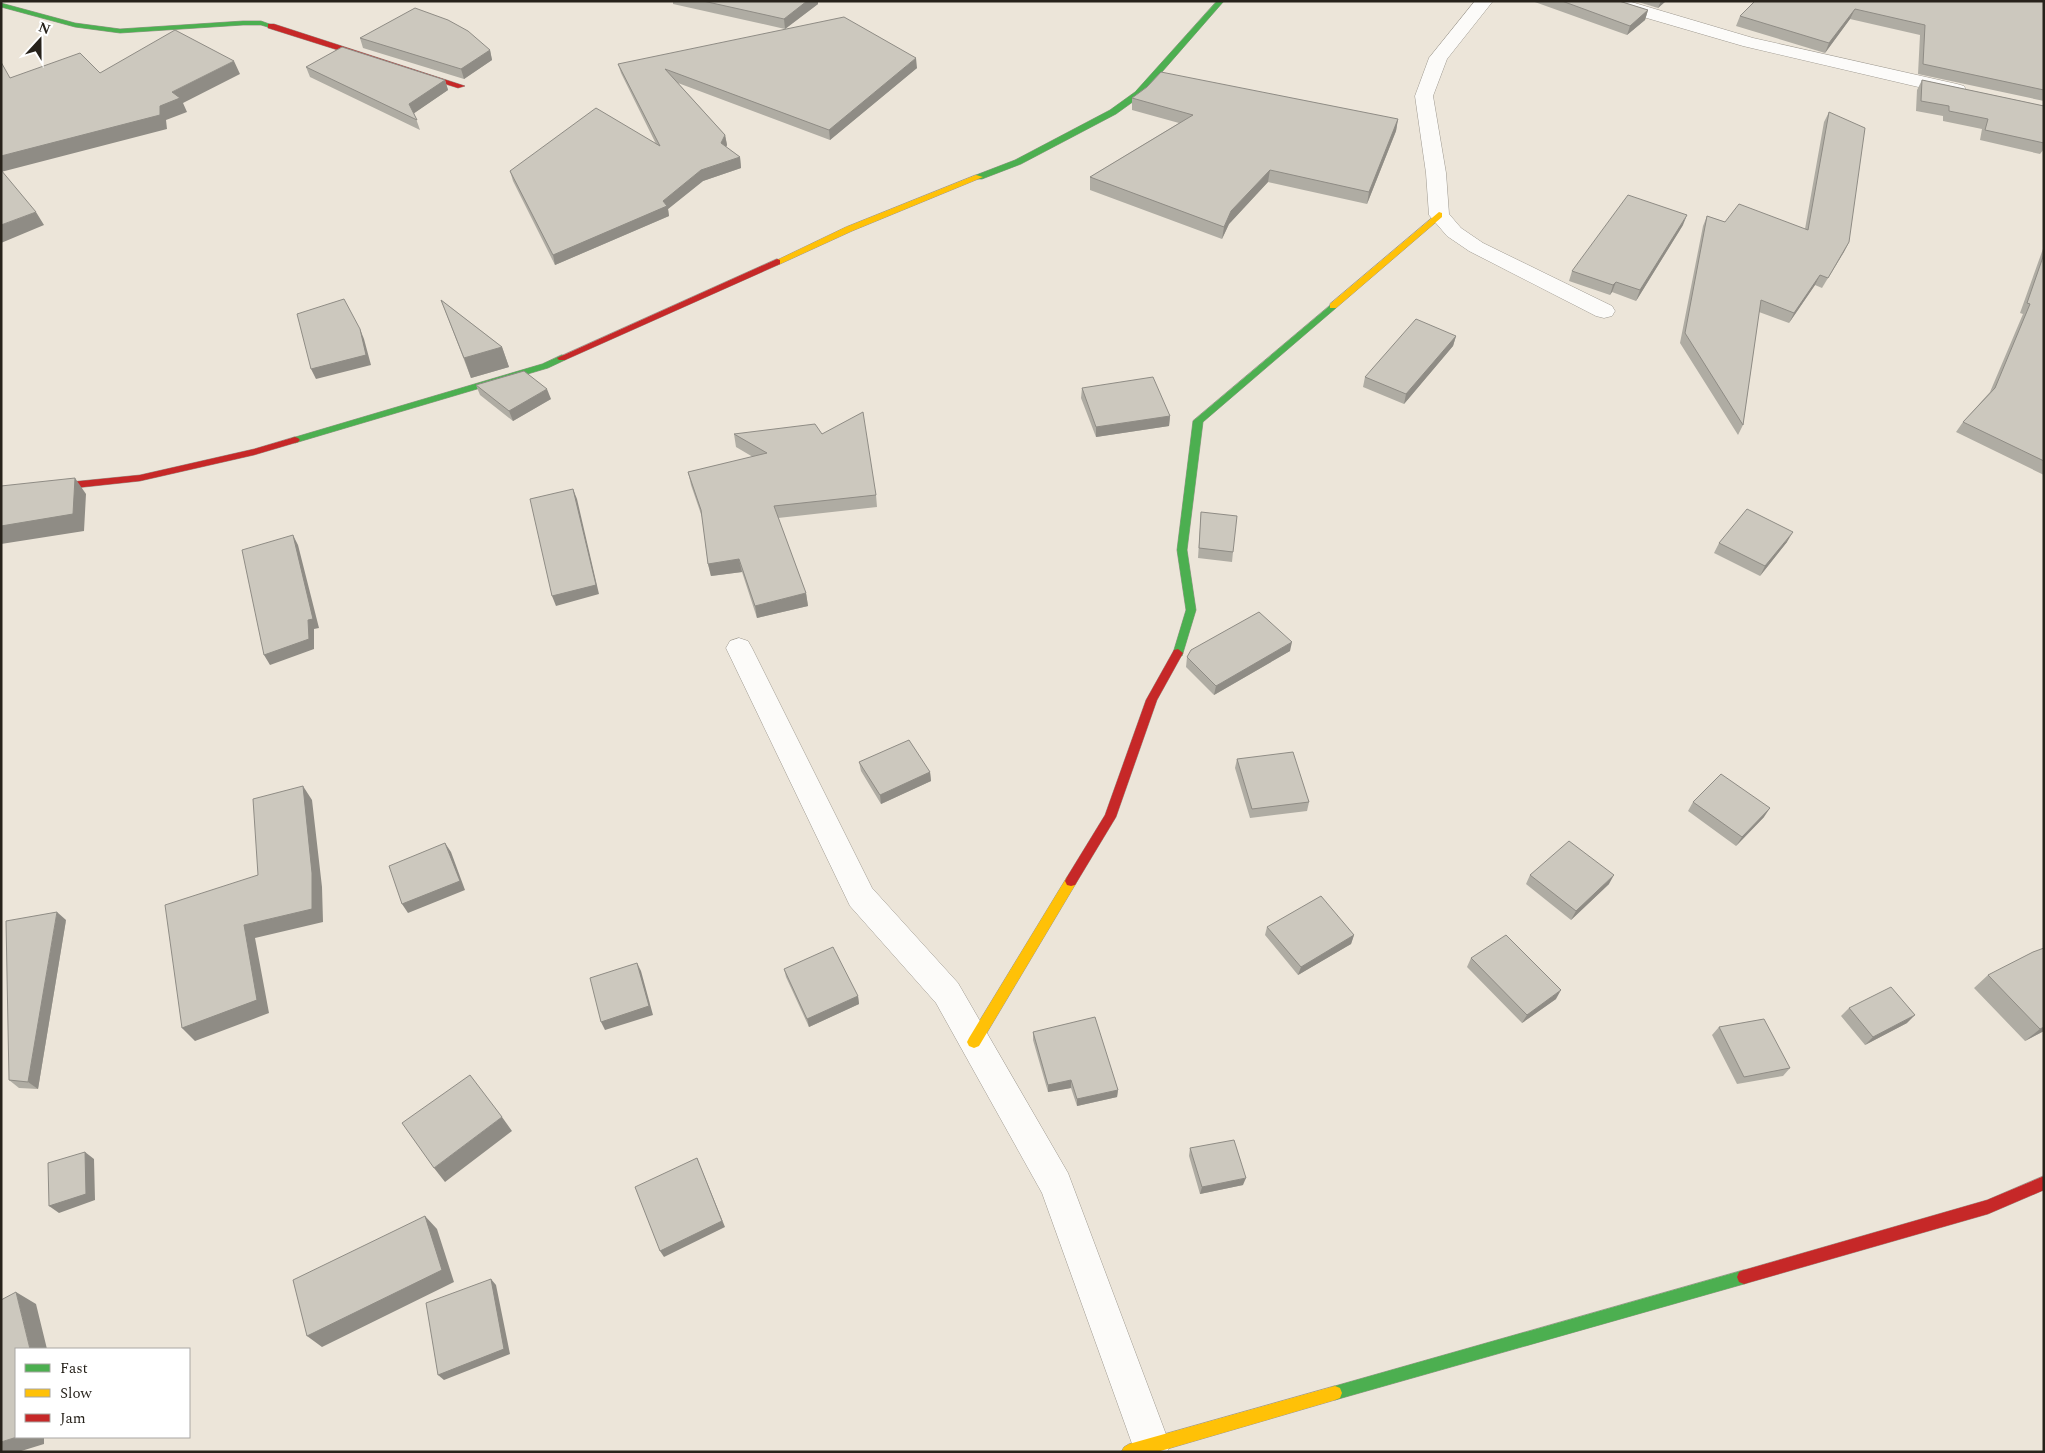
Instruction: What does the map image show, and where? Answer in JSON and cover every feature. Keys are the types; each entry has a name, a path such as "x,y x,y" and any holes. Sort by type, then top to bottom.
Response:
{"street":[{"path":"1,492 140,478 254,452 545,366 849,229 1018,162 1114,112 1138,94 1221,1"},
{"path":"1484,1 1438,58 1424,96 1430,145 1436,173 1439,215 1454,232 1476,247 1604,312"},
{"path":"1608,1 1749,42 1973,94"},
{"path":"1,5 48,19 120,31 239,22 261,23 461,86"},
{"path":"974,1042 1110,818 1152,700 1178,652 1190,610 1182,550 1198,421 1439,215"},
{"path":"738,648 861,897 948,993 1056,1185 1140,1448 1988,1206 2044,1183"}],"building":[{"path":"703,1 807,1 784,19"},
{"path":"1562,1 1619,1 1648,10 1630,26"},
{"path":"1755,1 2044,1 2044,90 1923,64 1925,25 1855,9 1829,43 1740,16"},
{"path":"415,8 448,20 468,31 490,50 461,69 360,38"},
{"path":"844,17 916,58 829,130 665,69 725,135 721,143 740,157 701,170 663,201 667,206 553,255 510,171 596,108 660,146 618,64"},
{"path":"175,30 234,61 172,92 180,98 160,106 160,115 1,156 1,62 10,78 80,53 100,73"},
{"path":"342,47 445,80 409,104 417,120 306,67"},
{"path":"1161,72 1398,119 1369,192 1270,170 1231,211 1224,227 1090,177 1193,115 1132,98 1147,87"},
{"path":"1922,80 2044,106 2044,143 1985,130 1988,119 1949,111 1949,106 1921,101"},
{"path":"1829,112 1865,128 1849,242 1828,278 1820,275 1794,313 1761,300 1743,425 1685,333 1707,216 1725,222 1739,204 1808,230"},
{"path":"1,170 36,212 1,225"},
{"path":"1628,195 1687,215 1640,290 1616,282 1613,285 1572,271"},
{"path":"2044,254 2044,461 1963,422 1995,388 2030,304 2027,303"},
{"path":"344,299 360,329 366,355 311,369 297,314"},
{"path":"441,300 502,347 464,358"},
{"path":"1416,319 1456,336 1406,394 1365,377"},
{"path":"524,371 547,389 509,411 476,385"},
{"path":"1153,377 1170,416 1096,427 1082,388"},
{"path":"863,412 876,495 774,506 806,593 755,606 739,559 708,564 701,510 688,472 767,453 734,434 815,424 822,434"},
{"path":"75,478 73,514 1,526 1,486"},
{"path":"573,489 596,585 552,596 530,499"},
{"path":"1747,509 1793,532 1765,566 1719,543"},
{"path":"1201,512 1237,516 1233,552 1199,548"},
{"path":"293,535 313,619 308,620 309,639 264,655 242,550"},
{"path":"1259,612 1292,642 1216,686 1187,657 1191,650"},
{"path":"909,740 930,772 880,795 859,762"},
{"path":"1293,752 1309,802 1252,809 1237,759"},
{"path":"1721,774 1770,808 1742,837 1693,802"},
{"path":"303,786 312,873 312,909 244,925 257,1000 182,1028 165,905 258,875 253,799"},
{"path":"1569,841 1614,875 1576,911 1530,875"},
{"path":"445,843 460,881 402,904 389,866"},
{"path":"1321,896 1354,935 1301,967 1267,927"},
{"path":"57,912 28,1082 9,1080 6,921"},
{"path":"1506,935 1561,990 1527,1015 1471,958"},
{"path":"833,947 858,996 807,1019 784,969"},
{"path":"2044,948 2044,1027 2040,1029 1988,975"},
{"path":"637,963 649,1006 601,1022 590,978"},
{"path":"1891,987 1915,1015 1873,1037 1849,1008"},
{"path":"1095,1017 1118,1090 1077,1099 1071,1080 1048,1085 1033,1032"},
{"path":"1764,1019 1790,1068 1744,1077 1719,1027"},
{"path":"470,1075 502,1117 434,1168 402,1123"},
{"path":"1234,1140 1246,1178 1202,1187 1190,1148"},
{"path":"85,1152 86,1194 49,1206 48,1163"},
{"path":"697,1158 722,1221 660,1251 635,1187"},
{"path":"425,1216 442,1270 307,1336 293,1280"},
{"path":"491,1279 504,1349 438,1375 426,1303"},
{"path":"16,1292 30,1348 15,1348 15,1438 1,1442 1,1300"}],"traffic: fast":[{"path":"979,177 1018,162 1113,112 1138,94 1221,1"},
{"path":"1,5 75,25 120,31 243,23 261,23 271,26"},
{"path":"1178,653 1191,610 1182,550 1198,421 1333,306"},
{"path":"295,440 545,366 562,358"},
{"path":"1335,1393 1744,1277"}],"traffic: slow":[{"path":"777,262 849,229 979,177"},
{"path":"1333,306 1439,215"},
{"path":"974,1042 1071,881"},
{"path":"1129,1452 1335,1393"}],"traffic: jam":[{"path":"271,26 461,86"},
{"path":"562,358 777,262"},
{"path":"1,493 140,478 254,452 295,440"},
{"path":"1071,881 1110,817 1152,700 1178,653"},
{"path":"1744,1277 1988,1207 2044,1183"}]}
